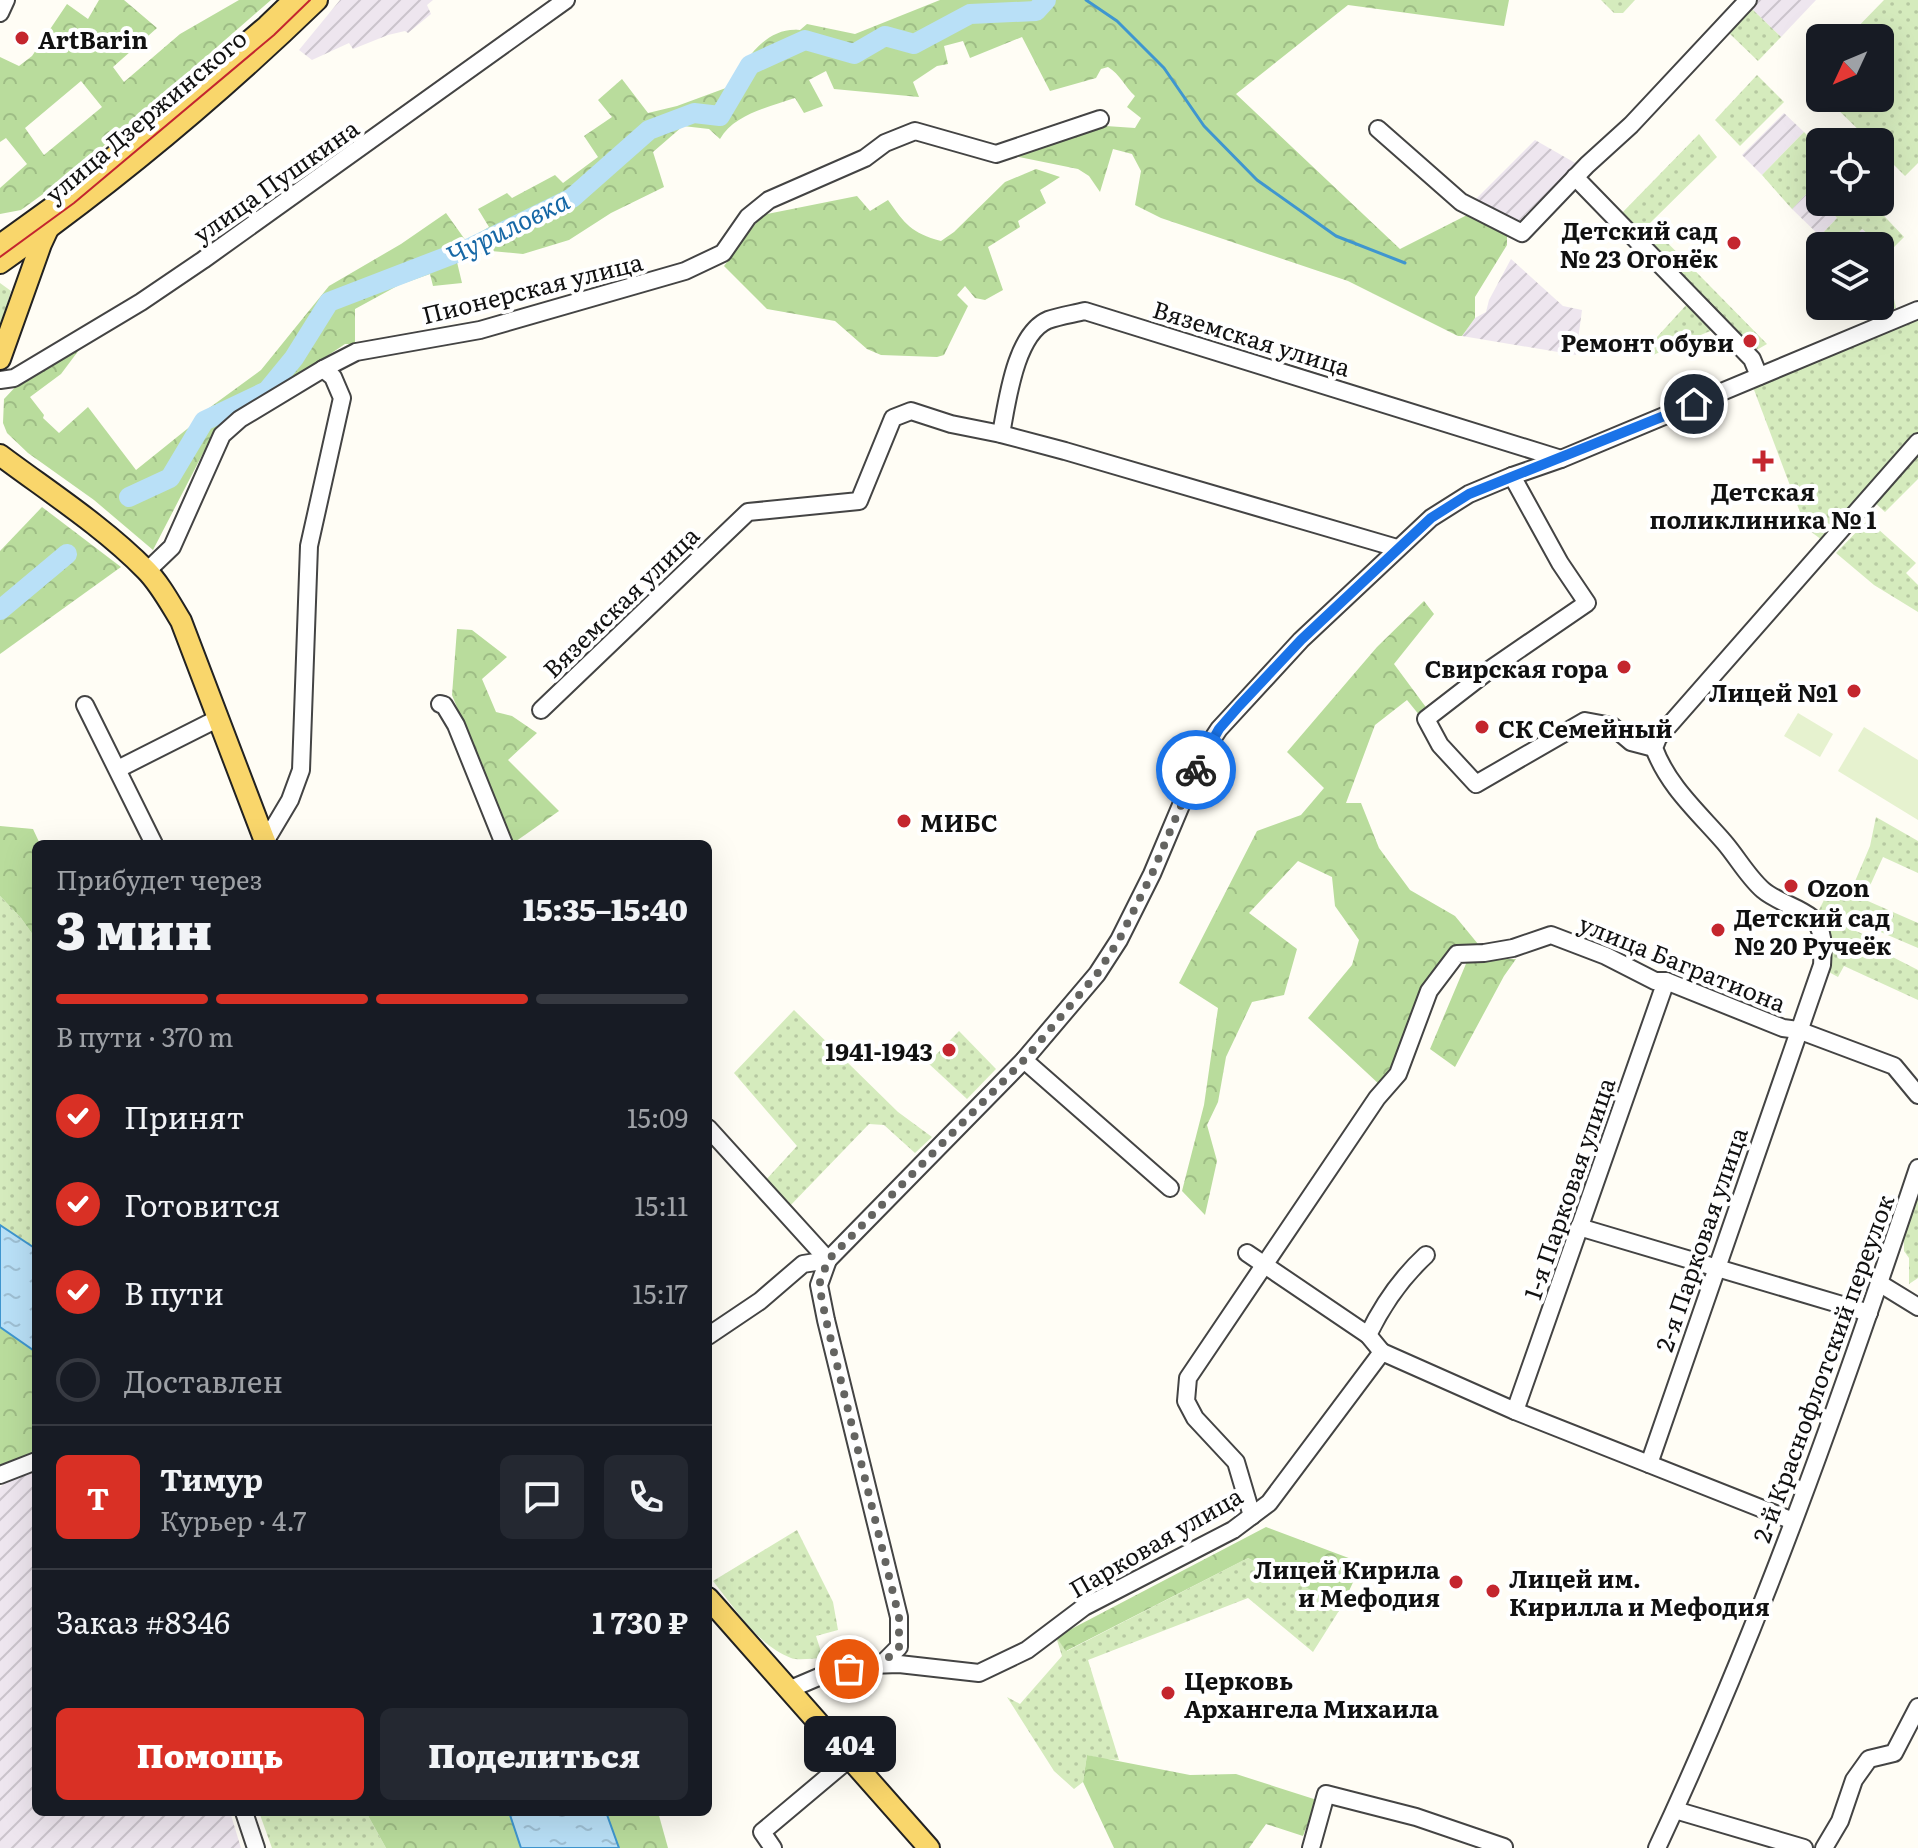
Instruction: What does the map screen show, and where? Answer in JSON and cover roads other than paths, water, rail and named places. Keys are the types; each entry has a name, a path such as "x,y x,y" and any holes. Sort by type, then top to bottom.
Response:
{"main road":[{"name":"улица Дзержинского","path":"0,263 294,0"},
{"name":"улица Дзержинского","path":"0,245 43,224 253,62 317,0"},
{"path":"0,231 43,224 41,244 0,359"},
{"path":"0,273 14,280 18,291 13,325"},
{"path":"0,455 119,545 147,571 181,621 264,840"},
{"path":"712,1603 929,1848"}],"street":[{"path":"0,13 6,0"},
{"name":"улица Пушкина","path":"0,380 14,378 141,302 566,0"},
{"path":"1378,129 1461,202 1522,233 1575,177 1641,115 1748,0"},
{"name":"Пионерская улица","path":"147,571 172,547 222,435 240,419 356,352 480,330 685,271 723,253 748,217 769,200 865,158 885,143 915,131 996,154 1100,119"},
{"path":"1575,177 1752,359 1759,376"},
{"path":"882,1664 899,1647 899,1617 819,1285 828,1260 1024,1060 1097,974 1119,940 1152,874 1203,753 1219,729 1301,640 1397,548 1431,518 1469,494 1561,459 1918,310"},
{"name":"Вяземская улица","path":"1001,434 1013,370 1028,341 1046,321 1085,311 1561,459"},
{"path":"267,840 290,800 301,770 309,546 342,398 333,377 323,369"},
{"name":"Вяземская улица","path":"541,710 748,512 859,501 893,418 911,411 1397,548"},
{"path":"1512,476 1560,563 1587,603 1492,668 1426,719 1440,745 1476,784 1585,721 1612,726 1631,742 1654,748 1658,738 1918,442"},
{"path":"440,704 444,705 456,725 502,840"},
{"path":"85,705 152,840"},
{"path":"118,769 219,718"},
{"name":"улица Багратиона","path":"1252,1516 1236,1462 1195,1418 1186,1401 1188,1378 1377,1098 1398,1074 1429,991 1457,954 1513,948 1551,935 1606,956 1655,981 1666,981 1783,1028 1798,1030 1822,965 1821,932 1811,917 1779,902 1756,883 1676,788 1660,765 1654,748"},
{"name":"1-я Парковая улица","path":"1515,1411 1666,981"},
{"path":"1798,1030 1894,1066 1918,1095"},
{"name":"2-я Парковая улица","path":"1649,1464 1798,1030"},
{"path":"1024,1060 1170,1188"},
{"path":"712,1132 828,1260"},
{"name":"2-й Краснофлотский переулок","path":"1657,1848 1778,1564 1918,1168"},
{"path":"1579,1227 1869,1313"},
{"path":"1247,1253 1368,1335 1382,1352 1515,1411 1793,1521"},
{"path":"1368,1335 1381,1309 1406,1274 1426,1255"},
{"path":"712,1333 760,1301 803,1264 828,1260"},
{"path":"1879,1283 1918,1307"},
{"name":"Парковая улица","path":"788,1690 828,1673 882,1664 979,1673 1027,1650 1084,1607 1210,1543 1269,1503 1382,1352"},
{"path":"0,1475 32,1463"},
{"path":"1824,1848 1840,1821 1854,1780 1869,1759 1894,1753 1918,1707"},
{"path":"773,1848 762,1832 849,1759"},
{"path":"1311,1848 1326,1794 1416,1817 1504,1847"},
{"path":"1675,1810 1804,1848"},
{"path":"245,1816 256,1848"}],"water":[{"path":"0,1225 32,1246 32,1349 0,1327"},
{"path":"510,1816 607,1816 619,1848 521,1848"}],"waterway":[{"name":"Чуриловка","path":"129,497 170,478 204,421 267,391 294,358 329,302 472,247 572,198 649,130 694,113 720,116 750,65 805,40 854,54 885,36 914,44 970,14 1036,11 1046,0"},
{"path":"1086,0 1117,21 1164,68 1204,126 1257,180 1336,236 1405,263"},
{"name":"Чуриловка","path":"0,610 67,554"}],"tram line":[{"path":"0,257 74,203 274,35 310,0"}],"place":[{"name":"ArtBarin","path":"22,38"},
{"name":"Детский сад № 23 Огонёк","path":"1734,243"},
{"name":"Ремонт обуви","path":"1750,341"},
{"name":"Детская поликлиника № 1","path":"1763,461"},
{"name":"Свирская гора","path":"1624,667"},
{"name":"Лицей №1","path":"1854,691"},
{"name":"СК Семейный","path":"1482,727"},
{"name":"МИБС","path":"904,821"},
{"name":"Ozon","path":"1791,886"},
{"name":"Детский сад № 20 Ручеёк","path":"1718,930"},
{"name":"1941-1943","path":"949,1050"},
{"name":"Лицей Кирила и Мефодия","path":"1456,1582"},
{"name":"Лицей им. Кирилла и Мефодия","path":"1493,1591"},
{"name":"404","path":"849,1669"},
{"name":"Церковь Архангела Михаила","path":"1168,1693"}]}
